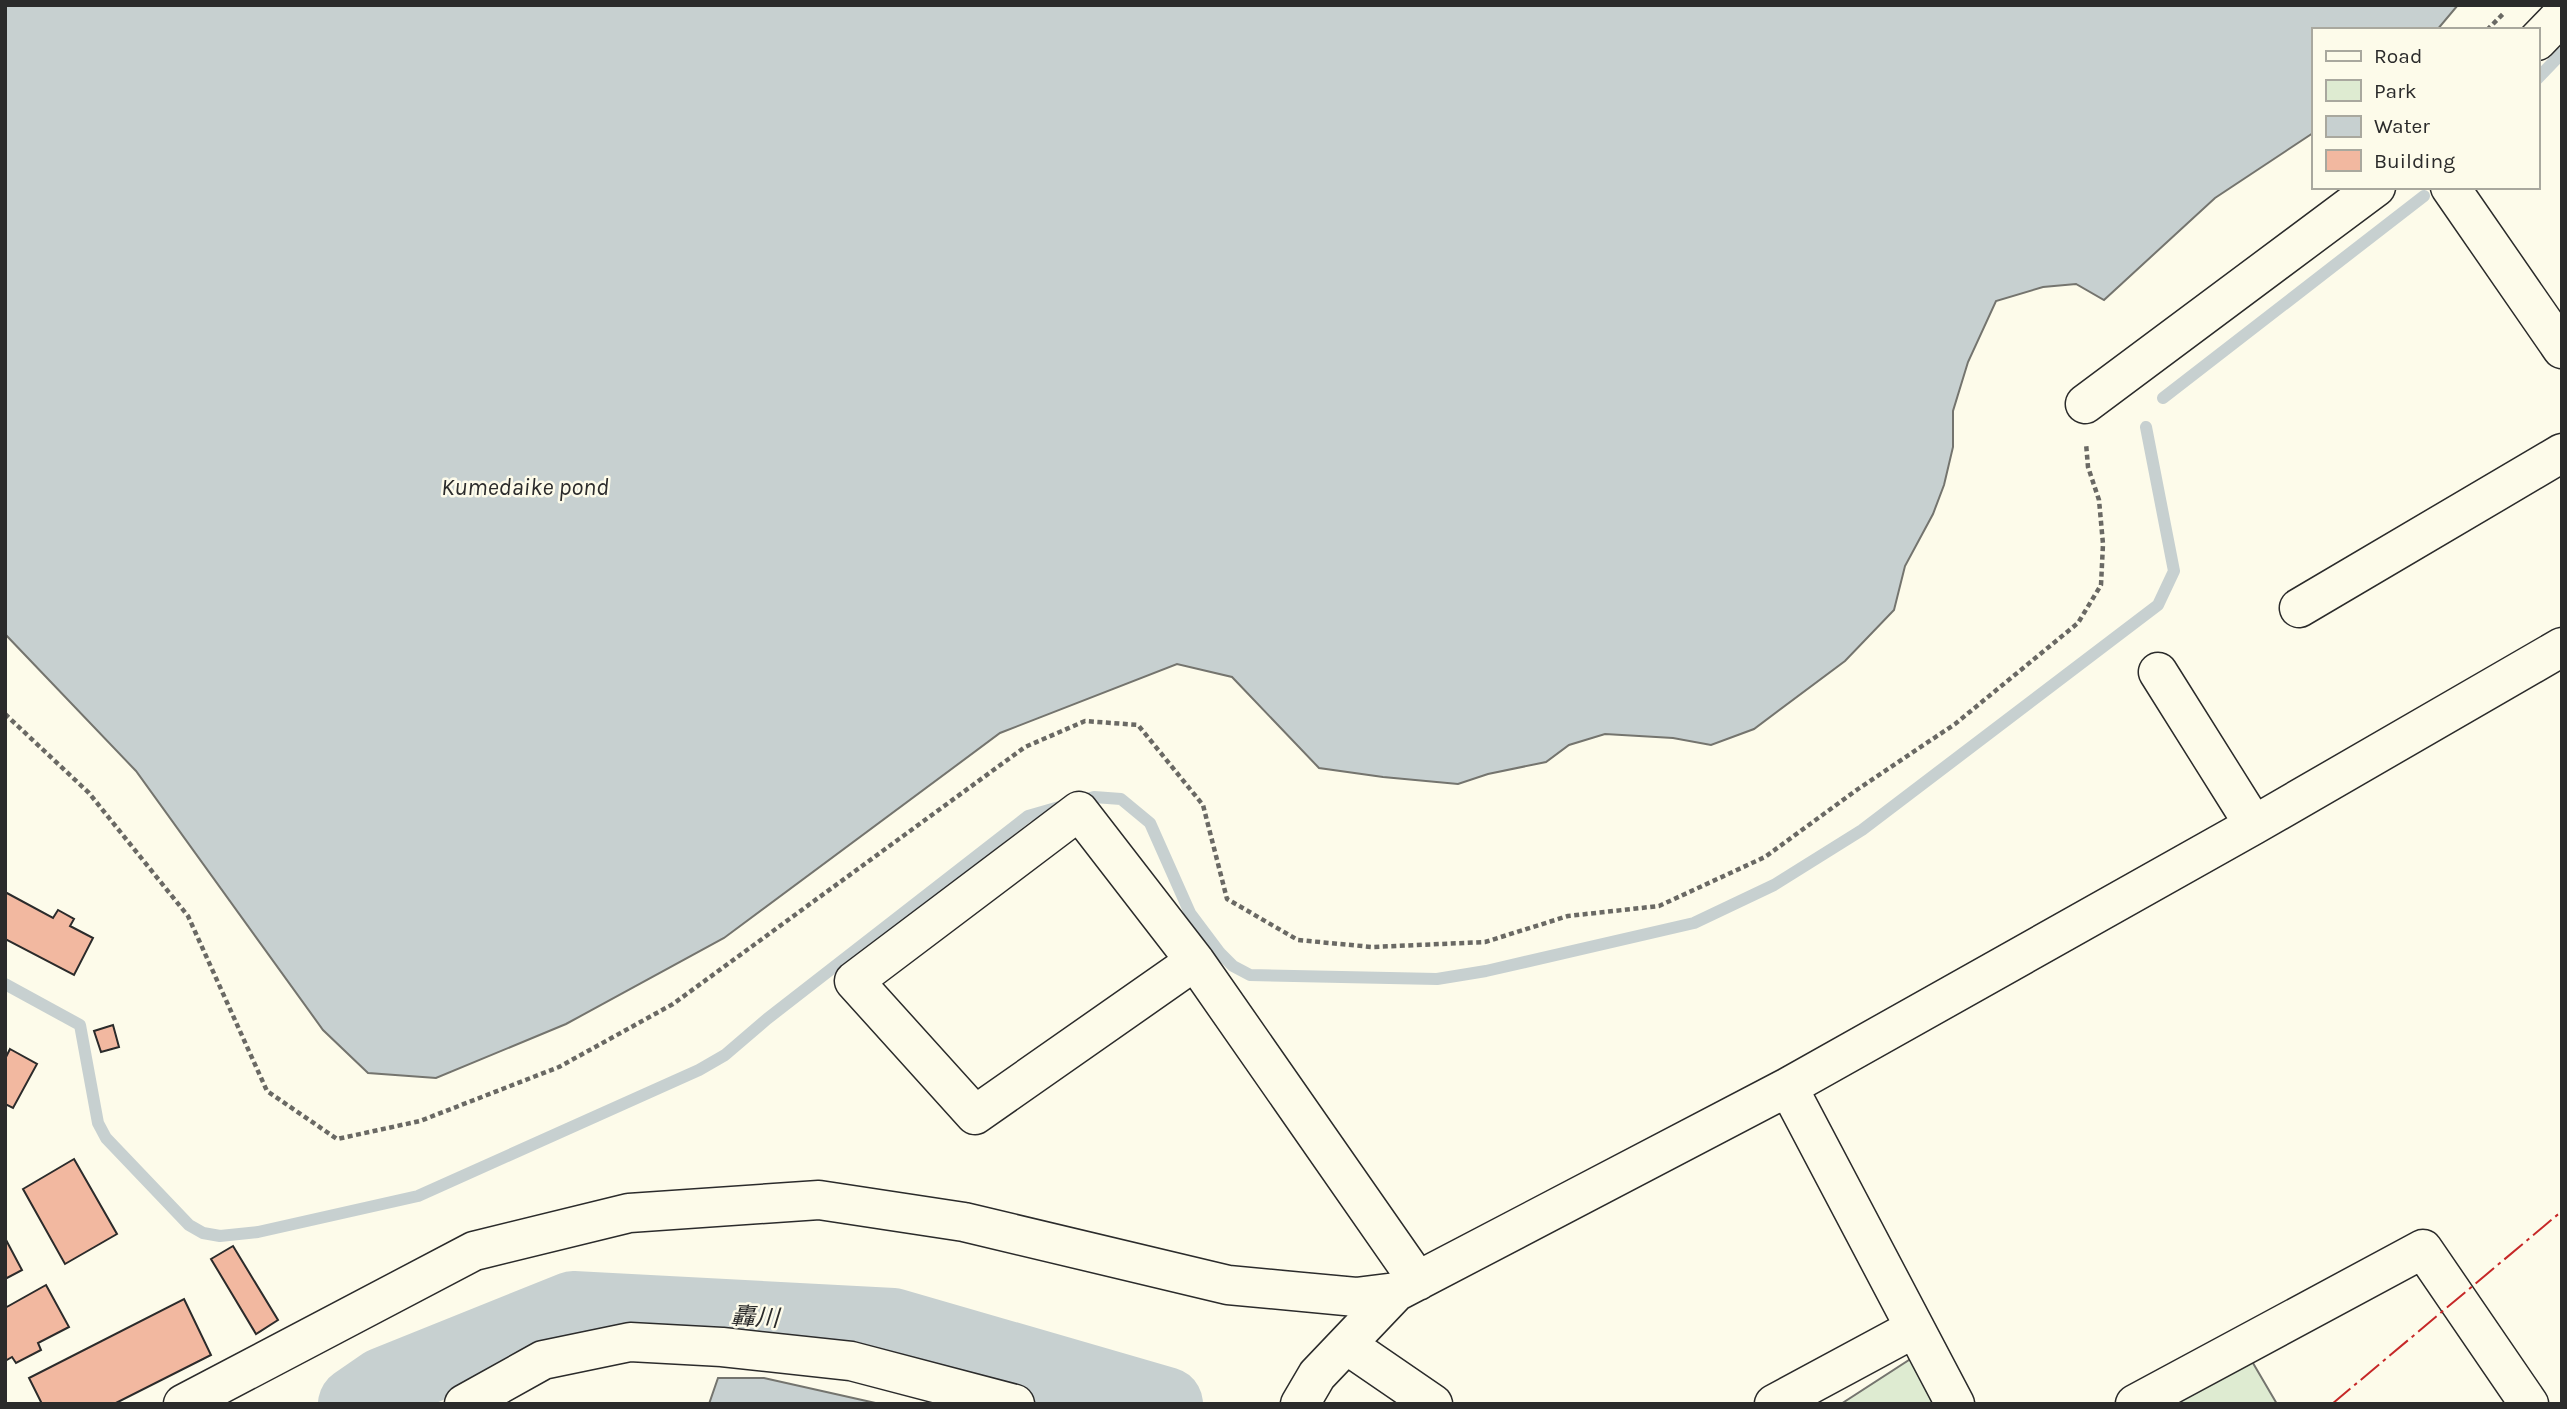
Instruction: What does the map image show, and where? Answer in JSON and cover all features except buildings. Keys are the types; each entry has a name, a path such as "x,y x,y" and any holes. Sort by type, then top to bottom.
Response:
{"street":[{"path":"2539,39 2562,15"},
{"path":"2085,404 2373,189"},
{"path":"2451,189 2557,331"},
{"path":"2299,608 2562,453"},
{"path":"1300,1404 1317,1376 1407,1287 1788,1087 2254,825 2562,647"},
{"path":"2158,672 2254,825"},
{"path":"1195,961 975,1115 854,981 1079,811 1195,961 1407,1287"},
{"path":"1788,1087 1955,1404"},
{"path":"183,1404 474,1251 629,1213 820,1200 964,1222 1228,1285 1356,1297 1407,1287"},
{"path":"2135,1404 2423,1249 2529,1404"},
{"path":"1774,1404 1916,1328"},
{"path":"464,1404 543,1360 630,1342 722,1347 850,1361 1015,1404"},
{"path":"1347,1345 1433,1404"}],"path":[{"path":"2489,28 2512,5"}],"green space":[{"path":"2243,1346 2277,1404 2147,1404"},
{"path":"1926,1349 1949,1404 1841,1404"}],"water":[{"name":"Kumedaike pond","path":"5,5 2458,5 2439,28 2312,28 2312,134 2215,198 2104,300 2076,284 2043,287 1996,301 1968,362 1953,411 1953,447 1944,485 1933,514 1905,566 1894,610 1845,661 1754,729 1711,745 1673,738 1605,734 1569,745 1546,762 1488,774 1458,784 1383,777 1319,768 1232,677 1177,664 1000,733 724,938 566,1024 436,1078 368,1073 323,1030 136,771 5,634"},
{"path":"718,1378 764,1378 880,1404 709,1404"}],"waterway":[{"path":"2539,77 2562,53"},
{"path":"2163,398 2424,196"},
{"path":"5,984 80,1025 98,1123 106,1138 189,1225 203,1233 220,1236 258,1232 418,1196 699,1070 725,1055 767,1019 1028,816 1094,797 1121,799 1150,823 1190,913 1220,953 1233,966 1250,975 1437,979 1486,971 1694,923 1774,885 1862,830 2158,605 2174,571 2146,427"},
{"name":"轟川","path":"355,1404 384,1384 573,1308 893,1325 1166,1404"}],"power":[{"path":"2332,1404 2562,1211"}]}
